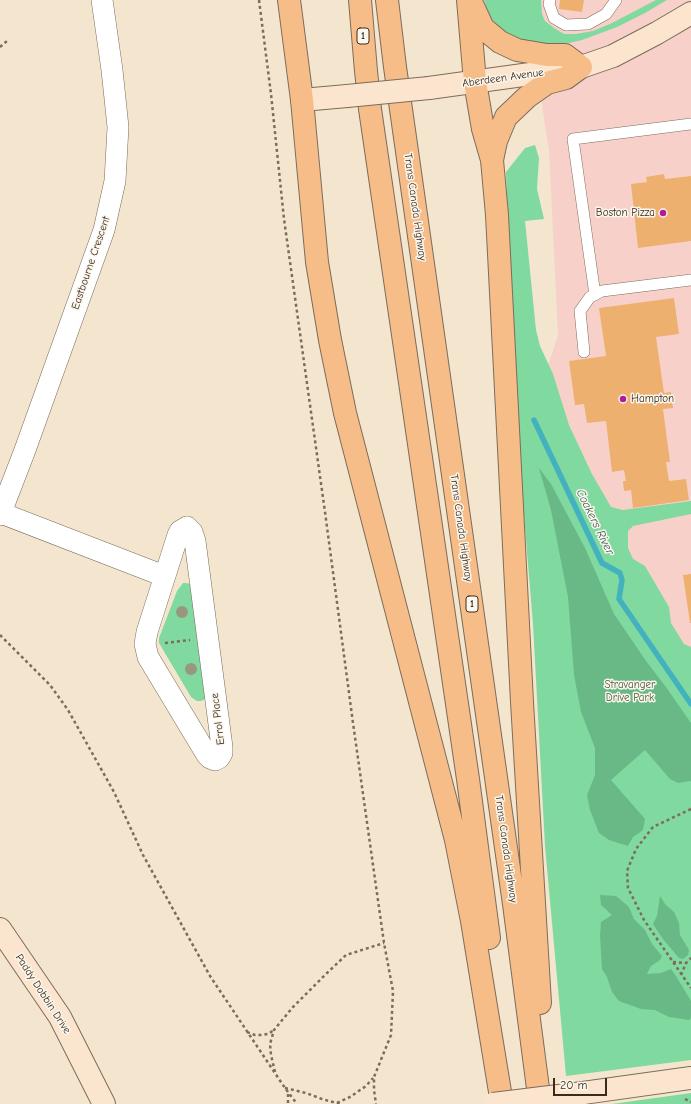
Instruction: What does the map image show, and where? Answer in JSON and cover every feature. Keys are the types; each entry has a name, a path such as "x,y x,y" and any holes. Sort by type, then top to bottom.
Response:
{"highway":[{"path":"289,0 302,100 317,262 330,340 343,406 456,840 472,921 502,1104"},
{"name":"1","path":"360,0 370,109 468,778 509,1104"},
{"name":"Trans Canada Highway","path":"387,0 394,68 514,904 540,1104"},
{"path":"469,0 483,28 500,42 517,50 547,55 565,55 581,67 566,78 547,83 527,97 506,117 496,141 492,160"},
{"path":"469,0 475,82 483,129 492,160 497,215 522,702 546,1104"}],"main road":[{"name":"Aberdeen Avenue","path":"302,100 429,88 581,67 613,56 691,13"},
{"name":"Paddy Dobbin Drive","path":"0,929 60,1017 104,1104"},
{"path":"493,1104 691,1078"}],"street":[{"name":"Eastbourne Crescent","path":"0,514 25,450 104,230 115,181 118,127 102,0"},
{"path":"0,514 164,576"},
{"name":"Errol Place","path":"187,527 192,532 195,541 208,637 222,750 219,758 214,760 207,755 148,657 145,644 147,632 178,535 180,530 187,527"}],"lane":[{"path":"550,0 549,4 554,18 566,25 588,24 606,14 616,0"},
{"path":"595,295 573,139 691,124"},
{"path":"584,352 580,311 590,297 602,292 691,280"}],"path":[{"path":"258,0 272,94 285,226 384,943 393,991 391,1035 374,1077 366,1086 350,1097 336,1104"},
{"path":"0,47 6,41"},
{"path":"0,635 50,685 68,710 114,792 143,855 210,976 296,1104"},
{"path":"145,644 208,637"},
{"path":"691,809 653,827 636,849 627,871 628,888 644,920 691,988"},
{"path":"247,1032 261,1035 268,1034 274,1030 313,986 346,955 384,943"},
{"path":"681,975 686,963 691,958"},
{"path":"673,962 686,963"},
{"path":"274,1030 270,1044 275,1074"},
{"path":"374,1077 376,1104"},
{"path":"285,1088 306,1092 336,1104 340,1104"},
{"path":"285,1088 288,1094 288,1104"}],"shaded area":[{"path":"533,0 691,0 691,670 678,655 545,375 558,335 549,151 531,14"}],"green space":[{"path":"484,0 541,0 542,14 545,21 564,34 576,34 593,31 612,23 656,0 667,0 617,27 582,40 556,46 538,46 515,38 500,29 489,16"},
{"name":"Stravanger Drive Park","path":"535,145 539,158 537,189 544,219 525,221 536,330 540,346 553,374 569,425 592,474 611,507 623,510 691,501 691,514 633,526 628,531 628,548 633,559 645,566 669,607 671,623 684,644 691,647 691,1060 566,1076 545,846 533,624 518,444 508,259 506,172 525,148"},
{"path":"539,468 551,484 585,548 614,614 691,723 691,781 678,783 670,779 645,750 611,780 645,819 643,830 633,837 628,846 609,840 599,833 590,810 587,795 595,775 595,748 581,712 574,675 568,597 551,510"},
{"path":"183,583 190,584 206,694 205,699 201,701 197,701 191,697 159,643 159,638 177,591"},
{"path":"600,895 616,896 629,907 634,919 645,930 652,944 662,956 660,960 651,966 647,974 661,973 671,969 691,1001 691,1018 689,1020 669,1017 655,1010 641,1009 619,1001 612,992 607,977 602,969 600,936 601,922 612,915 601,905"},
{"path":"660,896 665,904 674,912 679,923 680,935 689,950 688,955 683,959 679,958 653,924 657,916"},
{"path":"691,1093 691,1104 612,1104"}],"building":[{"path":"560,0 584,0 582,12 559,9"},
{"name":"Boston Pizza","path":"664,174 665,179 691,176 691,241 638,248 631,184 647,182 646,177"},
{"name":"Hampton","path":"674,298 679,334 656,337 664,393 671,392 673,408 663,409 670,462 666,462 669,481 686,479 689,500 633,508 631,490 624,491 623,481 626,481 624,470 612,472 606,421 587,423 584,404 575,405 569,361 606,356 599,308"},
{"path":"691,574 691,623 690,623 683,575"}],"waterway":[{"name":"Coakers River","path":"534,420 602,563 620,573 622,580 619,599 691,704"}],"place":[{"name":"Boston Pizza","path":"663,213"},
{"name":"Hampton","path":"623,399"}]}
